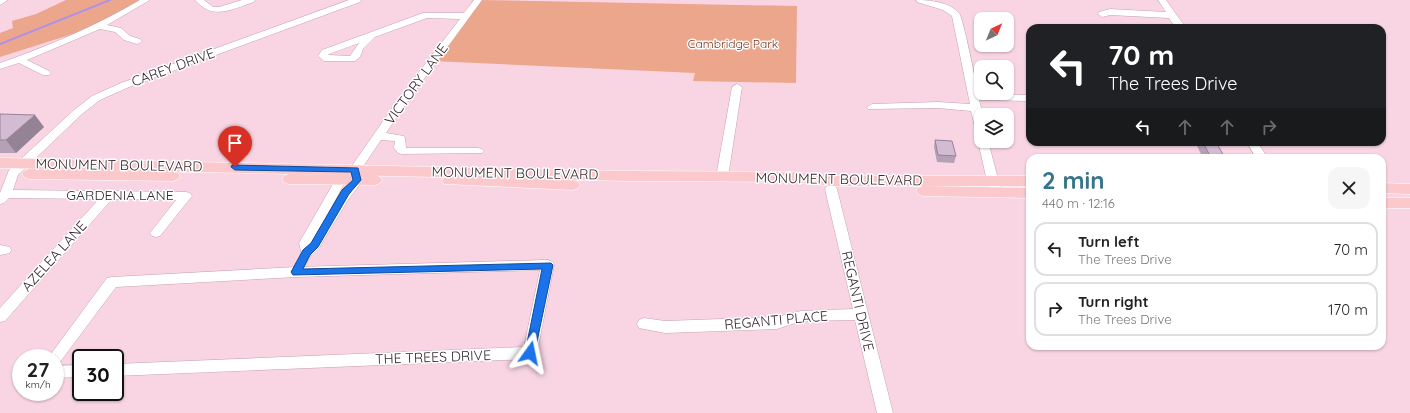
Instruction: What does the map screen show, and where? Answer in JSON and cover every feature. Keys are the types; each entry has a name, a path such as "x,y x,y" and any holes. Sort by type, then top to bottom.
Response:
{"main road":[{"name":"MONUMENT BOULEVARD","path":"0,163 12,170 341,180 356,175 832,189 993,186 1026,182"},
{"name":"MONUMENT BOULEVARD","path":"12,170 356,175 791,177 833,181 993,186 1026,191"},
{"path":"1386,193 1410,189"},
{"path":"1386,194 1410,203"}],"street":[{"path":"0,2 4,0"},
{"path":"0,66 98,26 123,14 146,0"},
{"path":"199,0 211,9 219,10 251,0"},
{"name":"CAREY DRIVE","path":"12,170 96,98 125,85 357,0"},
{"name":"VICTORY LANE","path":"356,175 378,136 408,93 478,0"},
{"path":"920,0 946,8 956,15 977,108"},
{"path":"1162,0 1178,24"},
{"path":"1102,14 1117,12 1172,15"},
{"path":"370,37 426,15 466,16"},
{"path":"98,26 118,30 127,38 137,41"},
{"path":"19,59 46,73"},
{"path":"722,177 734,118 737,87"},
{"path":"872,107 938,105 1026,98"},
{"path":"378,136 400,138 400,148 402,151 478,151"},
{"path":"984,148 993,186"},
{"path":"3,197 12,170"},
{"path":"296,272 307,252 315,245 356,175"},
{"path":"307,252 305,243 341,180"},
{"name":"REGANTI DRIVE","path":"832,189 860,314 885,413"},
{"name":"AZELEA LANE","path":"0,317 108,196"},
{"name":"GARDENIA LANE","path":"3,197 186,196 156,233"},
{"name":"THE TREES DRIVE","path":"62,349 112,282 296,272 548,265 530,353 124,370"},
{"name":"REGANTI PLACE","path":"644,324 665,327 777,323 800,316 860,314"}],"green space":[{"path":"66,0 146,0 98,26 0,57 0,33 13,28 12,21 36,14"},
{"name":"Cambridge Park","path":"478,0 797,6 796,83 693,81 695,73 432,61"}],"building":[{"path":"0,114 35,115 6,140 0,140"},
{"path":"935,140 952,141 956,156 938,155"},
{"path":"1205,146 1218,146 1223,154 1209,154"}],"waterway":[{"path":"0,44 110,0"}],"route":[{"path":"235,167 355,170 357,180 346,192 315,245 307,252 296,272 548,265 530,353"}]}
